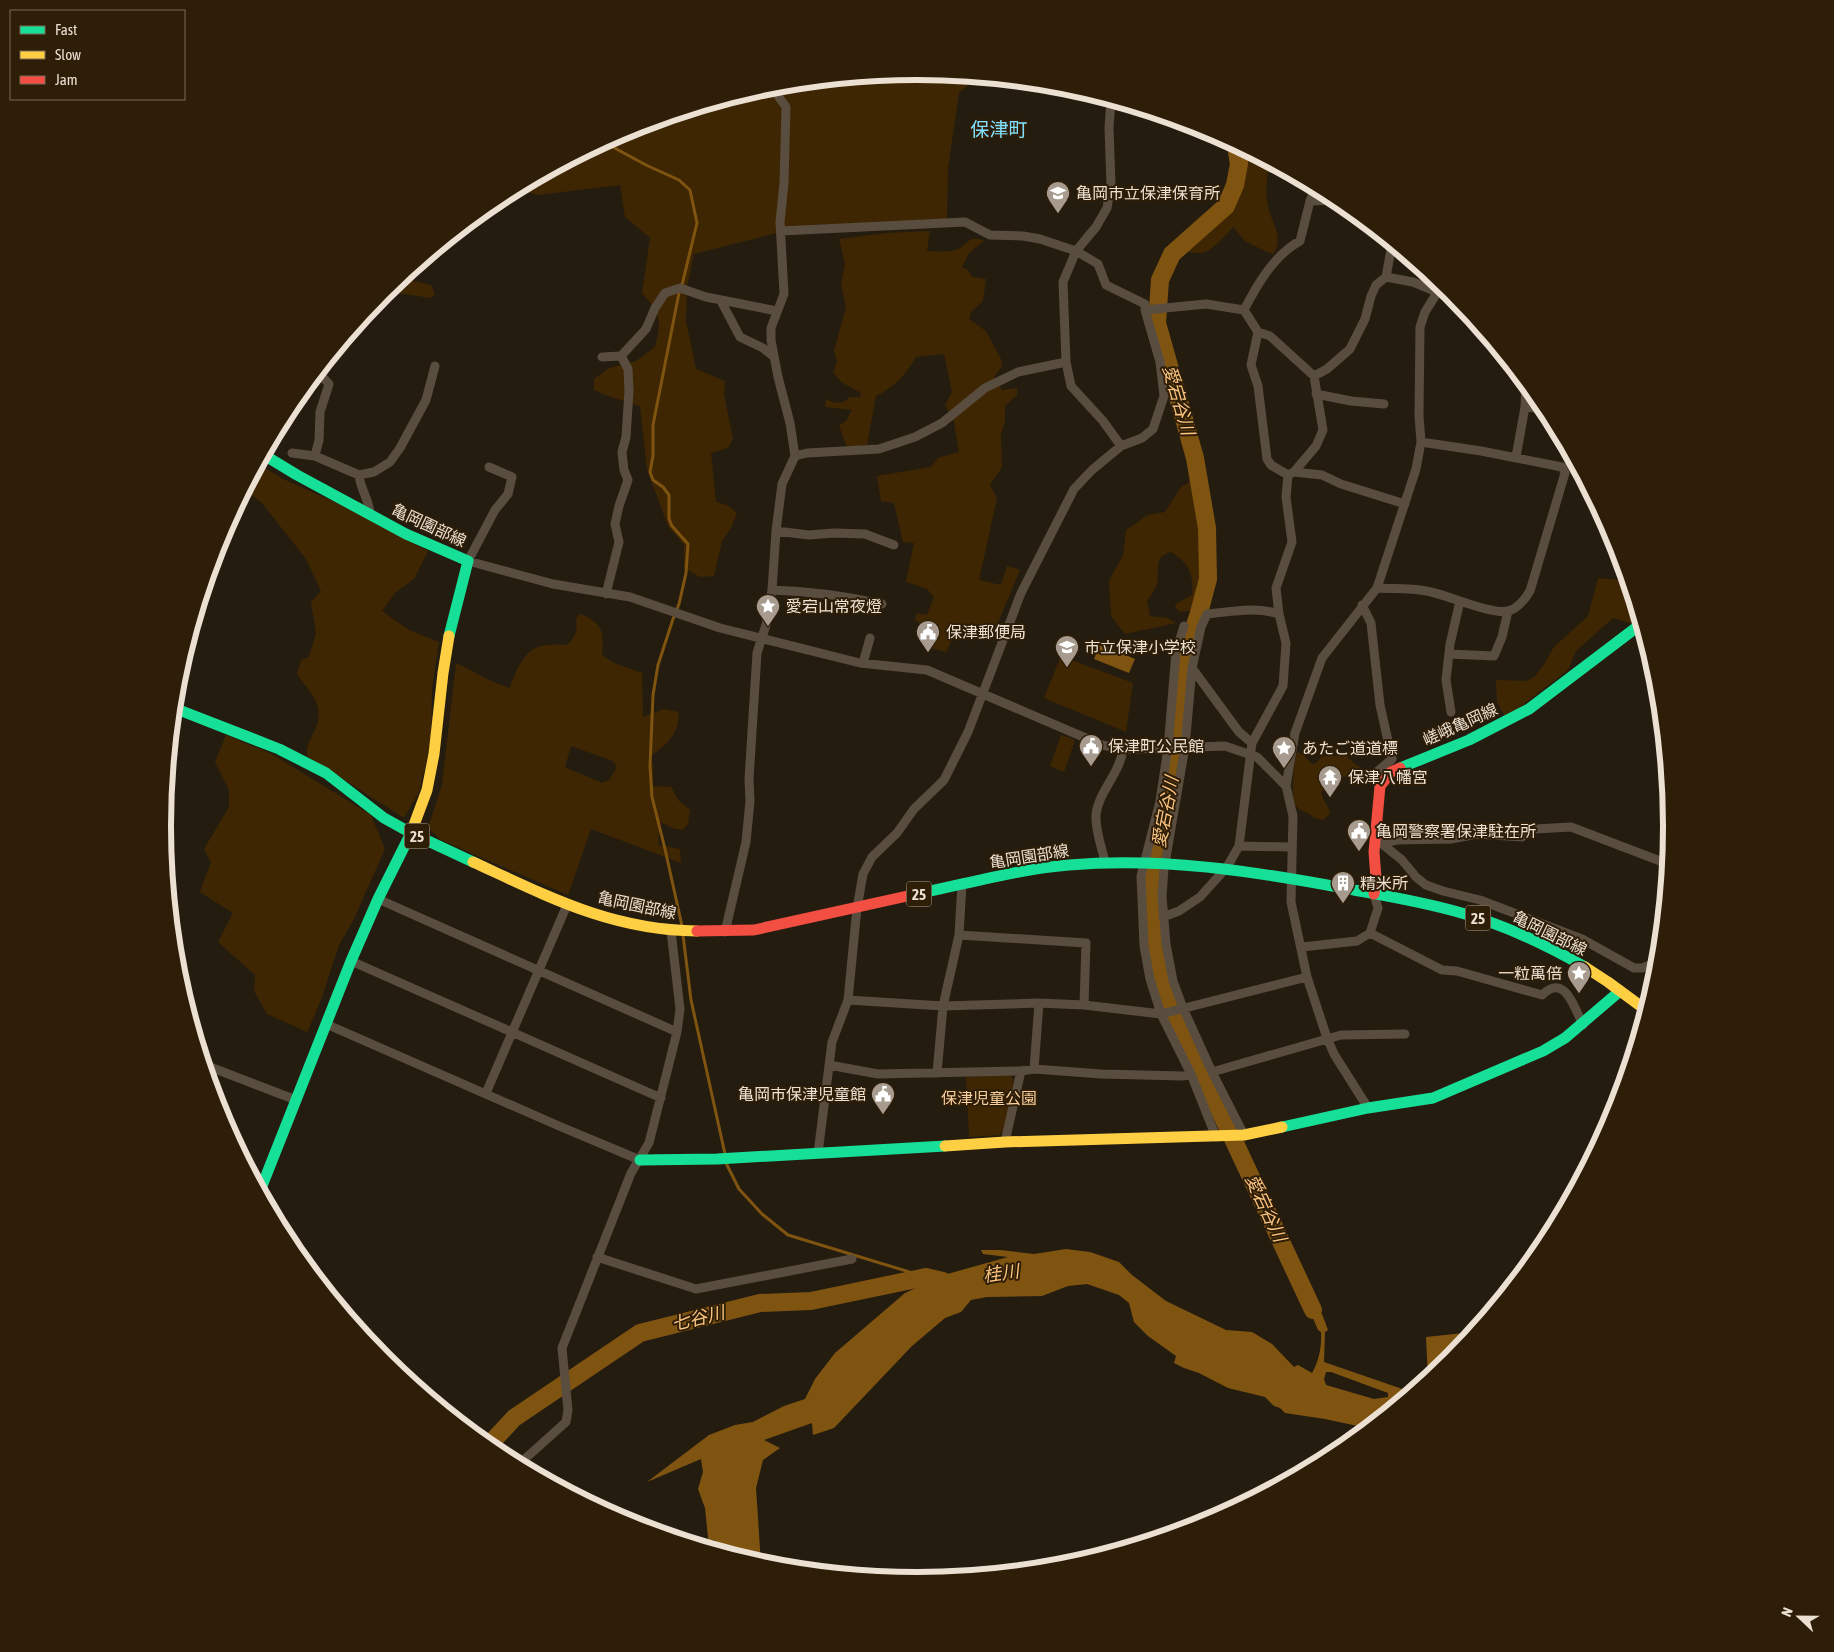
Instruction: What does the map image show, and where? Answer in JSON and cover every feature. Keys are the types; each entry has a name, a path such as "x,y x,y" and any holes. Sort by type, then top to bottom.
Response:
{"main road":[{"name":"亀岡園部線","path":"268,458 297,476 406,534 468,561 449,635 442,673 437,735 427,790 411,832"},
{"name":"嵯峨亀岡線","path":"1380,786 1391,772 1469,740 1528,709 1636,628"},
{"name":"亀岡園部線","path":"180,710 279,749 326,773 384,818 411,832 567,905 619,922 673,931 725,932 754,930 1027,870 1105,862 1146,862 1228,867 1293,878 1454,911 1519,933 1598,975 1641,1006"},
{"path":"1374,894 1376,878 1374,852 1380,786"},
{"path":"263,1184 350,961 378,898 411,832"},
{"path":"640,1160 717,1159 1006,1142 1242,1136 1368,1108 1433,1098 1543,1051 1583,1025 1620,991"}],"street":[{"path":"725,932 746,842 750,801 749,779 757,653 766,625 772,590 776,531 782,484 795,456 790,423 773,356 771,340 771,328 784,294 780,222 784,184 786,107 776,93"},
{"path":"1111,105 1109,128 1111,184 1107,208 1096,227 1076,251 1063,282 1066,362 1071,386 1103,421 1121,446"},
{"path":"1244,310 1268,271 1285,251 1300,241 1313,194"},
{"path":"1310,201 1322,201"},
{"path":"781,231 965,222 990,235 1023,236 1040,239 1076,251 1098,264 1106,285 1146,304 1160,362 1164,396 1153,429 1142,438 1121,446 1092,470 1074,489 1021,593 968,732 944,780 914,809 897,833 872,857 863,874 857,908 848,1000 832,1042 818,1153"},
{"path":"1314,376 1327,369 1350,348 1364,319 1373,290 1386,277 1391,250"},
{"path":"1386,277 1432,286"},
{"path":"602,357 621,356 646,329 655,308 665,293 680,288 721,301 777,311"},
{"path":"1368,1108 1334,1054 1307,977 1292,902 1292,816 1286,786 1295,733 1322,658 1377,588 1405,504 1416,468 1421,442 1419,416 1420,327 1425,312 1437,291"},
{"path":"721,301 740,337 763,348 773,356"},
{"path":"1148,310 1206,304 1244,310 1258,332 1270,336 1314,376 1323,430 1316,446 1291,474 1286,496 1292,542 1276,588 1278,614 1286,643 1284,686 1252,743 1238,846 1228,867 1196,900 1179,911 1163,917"},
{"path":"1258,332 1252,365 1258,386 1267,459 1271,464 1291,474 1322,475 1341,484 1405,504"},
{"path":"606,594 619,542 616,524 617,515 628,480 624,470 622,452 626,437 629,391 628,369 621,356"},
{"path":"795,456 807,453 879,449 915,437 942,423 985,388 1018,372 1066,362"},
{"path":"292,453 315,456 358,475 374,472 390,462 426,400 436,366"},
{"path":"315,456 319,440 320,412 329,384 322,376"},
{"path":"1316,394 1351,401 1384,404"},
{"path":"1516,458 1525,396"},
{"path":"1525,407 1534,408"},
{"path":"1377,588 1426,591 1493,610 1508,611 1517,607 1525,600 1530,591 1565,473 1562,467 1421,442"},
{"path":"489,467 512,477 508,494 491,517 468,561 553,584 630,597 720,628 863,663 927,670 1102,745 1123,749 1225,746 1250,754 1262,761 1286,786"},
{"path":"358,475 362,491 370,508 370,515"},
{"path":"776,531 808,534 865,534 894,545"},
{"path":"772,590 845,596 882,604"},
{"path":"1452,712 1446,680 1449,654 1460,601"},
{"path":"1362,605 1371,623 1380,705 1392,759 1378,771 1375,779 1380,786"},
{"path":"1242,1136 1180,1009 1173,981 1163,917 1164,863 1183,747 1192,668 1201,627 1207,614 1254,609 1278,614"},
{"path":"1449,654 1494,656 1502,637 1508,611"},
{"path":"1184,626 1176,652 1169,748 1157,820 1141,876 1144,946 1150,979 1163,1014 1219,1136"},
{"path":"863,663 870,638"},
{"path":"1192,668 1239,732 1252,743"},
{"path":"1105,862 1096,815 1101,800 1121,760 1123,749"},
{"path":"1376,839 1387,842 1397,840 1451,839 1477,834 1522,837 1535,829 1571,827 1662,862"},
{"path":"1376,839 1402,860 1416,877 1426,885 1480,900 1582,939 1634,968 1650,965"},
{"path":"1238,846 1291,847"},
{"path":"937,1073 943,1006 959,935 962,884"},
{"path":"1302,947 1357,940 1370,933 1378,908 1374,894"},
{"path":"378,898 677,1032"},
{"path":"486,1093 567,905"},
{"path":"524,1459 566,1422 568,1410 562,1348 631,1173 649,1143 677,1032 680,1009 673,931"},
{"path":"1370,933 1442,970 1457,971 1542,995 1548,989 1560,988 1566,992 1583,1025"},
{"path":"959,935 1086,943 1084,1005"},
{"path":"350,961 661,1098"},
{"path":"848,1000 943,1006 1039,1003 1084,1005 1163,1014 1307,977"},
{"path":"1034,1069 1039,1003"},
{"path":"326,1024 640,1160"},
{"path":"1212,1072 1341,1034 1405,1034"},
{"path":"829,1065 878,1074 1021,1071 1034,1069 1101,1074 1183,1076 1191,1074"},
{"path":"212,1068 296,1100"},
{"path":"1006,1142 1021,1071"},
{"path":"597,1257 696,1289 852,1260"}],"green space":[{"path":"917,80 972,82 959,93 948,168 947,220 809,225 694,254 687,287 686,321 696,369 725,381 724,394 733,439 728,448 711,453 716,502 727,505 737,513 731,528 722,541 714,576 700,577 684,568 684,545 668,526 647,469 640,406 594,390 594,379 609,368 636,361 655,347 659,330 658,318 653,307 642,293 650,238 625,217 620,185 538,195 525,192 587,157 632,137 724,105 771,94 820,86"},
{"path":"1238,153 1269,169 1266,190 1267,201 1278,242 1273,254 1245,241 1233,227 1224,238 1203,253 1179,250 1176,245 1177,239 1194,232 1207,215 1214,213 1226,199 1235,201 1238,198"},
{"path":"930,231 927,251 953,251 974,239 984,241 969,253 962,267 968,270 972,277 986,279 983,301 971,312 969,319 986,331 1001,359 1002,366 994,377 1002,390 1017,388 1017,395 1005,406 1005,421 1001,435 1002,467 990,485 997,498 979,580 1001,585 1007,566 1020,570 995,630 976,626 966,635 956,632 946,652 922,646 926,627 915,620 917,613 927,615 934,597 927,589 906,582 914,543 903,542 894,503 881,501 877,476 931,467 938,458 959,452 954,422 945,405 952,392 944,354 916,357 899,380 876,396 867,445 847,448 839,425 846,421 852,410 825,407 826,399 835,403 844,402 850,397 860,397 861,393 841,382 833,372 837,362 834,351 846,307 841,284 845,264 839,239 887,233"},
{"path":"409,280 431,285 435,294 431,298 395,293"},
{"path":"264,467 283,479 341,505 428,551 414,579 395,593 382,611 409,630 439,642 432,688 431,743 419,792 404,818 307,756 308,745 319,716 313,696 297,674 301,660 309,657 316,633 311,602 321,591 306,559 262,503 249,493"},
{"path":"1191,481 1204,555 1196,610 1180,612 1175,607 1176,604 1192,595 1191,575 1182,560 1171,552 1165,554 1159,560 1156,585 1147,601 1150,616 1167,618 1176,623 1125,634 1111,616 1109,581 1123,555 1126,530 1148,515 1165,512 1181,487"},
{"path":"1598,578 1621,580 1634,621 1633,624 1613,618 1576,651 1568,670 1515,711 1504,715 1497,702 1496,680 1526,681 1534,677 1554,647 1588,616"},
{"path":"580,614 588,617 598,625 603,640 602,655 614,663 642,673 643,717 664,709 678,712 677,727 674,733 660,749 648,758 653,764 653,786 671,787 679,801 690,810 688,824 683,830 675,829 660,822 658,845 680,849 681,863 591,829 568,895 441,840 428,828 442,785 456,663 489,680 510,688 518,668 532,650 544,646 567,645 570,642 574,637 577,627 576,619","holes":["571,746 613,761 617,767 609,780 602,783 565,767"]},
{"path":"1061,656 1133,683 1126,732 1044,698"},
{"path":"226,735 272,754 371,815 385,849 354,919 339,945 321,1000 307,1032 267,1014 254,991 255,975 218,942 233,913 200,892 211,862 204,849 229,807 229,790 215,762"},
{"path":"1061,735 1075,740 1064,772 1050,766"},
{"path":"1297,752 1304,755 1312,764 1315,764 1322,756 1347,756 1369,775 1361,783 1354,782 1349,777 1338,776 1332,790 1321,791 1330,814 1323,820 1314,818 1295,804 1293,781"},
{"name":"保津児童公園","path":"1009,1075 1014,1079 1004,1131 999,1135 969,1137 966,1077"}],"water":[{"path":"1100,644 1135,659 1129,673 1094,659"},
{"name":"桂川","path":"1066,1249 1090,1252 1119,1262 1132,1275 1166,1301 1226,1330 1252,1332 1272,1344 1294,1367 1298,1365 1312,1373 1320,1353 1321,1332 1318,1330 1302,1292 1304,1288 1311,1296 1313,1306 1322,1314 1328,1330 1325,1332 1324,1362 1405,1390 1359,1426 1285,1413 1265,1397 1228,1388 1174,1363 1176,1356 1148,1336 1134,1322 1129,1303 1119,1295 1087,1284 1068,1286 1042,1296 987,1297 971,1300 961,1312 945,1318 912,1346 834,1428 813,1435 812,1423 764,1440 780,1448 763,1460 756,1488 760,1556 716,1545 716,1541 713,1540 711,1543 708,1542 705,1508 698,1489 703,1472 701,1459 647,1482 709,1435 735,1425 753,1422 784,1406 805,1399 815,1379 835,1353 905,1293 918,1287 917,1285 869,1295 864,1292 899,1282 944,1275 1008,1257 983,1254 981,1250 1034,1254","holes":["1326,1372 1331,1372 1388,1393 1388,1397 1374,1399 1326,1385 1324,1379"]},
{"path":"1464,1333 1428,1370 1426,1337"}],"waterway":[{"path":"611,146 679,180 690,190 697,223 682,285"},
{"name":"愛宕谷川","path":"1237,153 1239,164 1235,185 1226,206 1172,254 1160,280 1157,323 1195,458 1207,528 1208,579 1185,655 1172,785 1152,880 1151,917 1166,993 1313,1310"},
{"path":"679,293 653,425 653,456 650,472 653,480 663,487 669,495 669,519 672,526 688,544 686,573 679,604 658,665 653,695 650,766 652,797 682,926"},
{"path":"683,935 691,1000 725,1154"},
{"path":"726,1163 739,1189 762,1214 788,1235 926,1277"},
{"name":"七谷川","path":"494,1440 514,1418 640,1333 760,1303 811,1301 926,1277 943,1281"}],"traffic: fast":[{"path":"268,458 406,534 468,561 449,636"},
{"path":"1400,768 1469,740 1529,709 1636,628"},
{"path":"180,710 279,749 326,773 384,818 473,862"},
{"path":"263,1184 351,961 378,899 411,833"},
{"path":"921,893 1013,873 1069,865 1138,863 1207,867 1309,882 1444,908 1507,929 1555,950 1585,967"},
{"path":"1282,1127 1368,1108 1433,1098 1543,1051 1565,1038 1620,991"},
{"path":"640,1160 717,1159 945,1146"}],"traffic: slow":[{"path":"411,833 427,790 434,754 449,636"},
{"path":"473,862 555,899 608,918 636,925 697,931"},
{"path":"1585,967 1641,1006"},
{"path":"945,1146 1005,1142 1244,1135 1282,1127"}],"traffic: jam":[{"path":"1374,894 1376,878 1374,852 1380,786 1391,772 1400,768"},
{"path":"697,931 754,930 921,893"}],"place":[{"name":"亀岡市立保津保育所","path":"1058,214"},
{"name":"愛宕山常夜燈","path":"768,627"},
{"name":"保津郵便局","path":"928,653"},
{"name":"市立保津小学校","path":"1067,668"},
{"name":"保津町公民館","path":"1091,767"},
{"name":"あたご道道標","path":"1284,769"},
{"name":"保津八幡宮","path":"1330,798"},
{"name":"亀岡警察署保津駐在所","path":"1359,852"},
{"name":"精米所","path":"1343,904"},
{"name":"一粒萬倍","path":"1579,994"},
{"name":"亀岡市保津児童館","path":"883,1115"}],"district":[{"name":"保津町","path":"999,129"}]}
